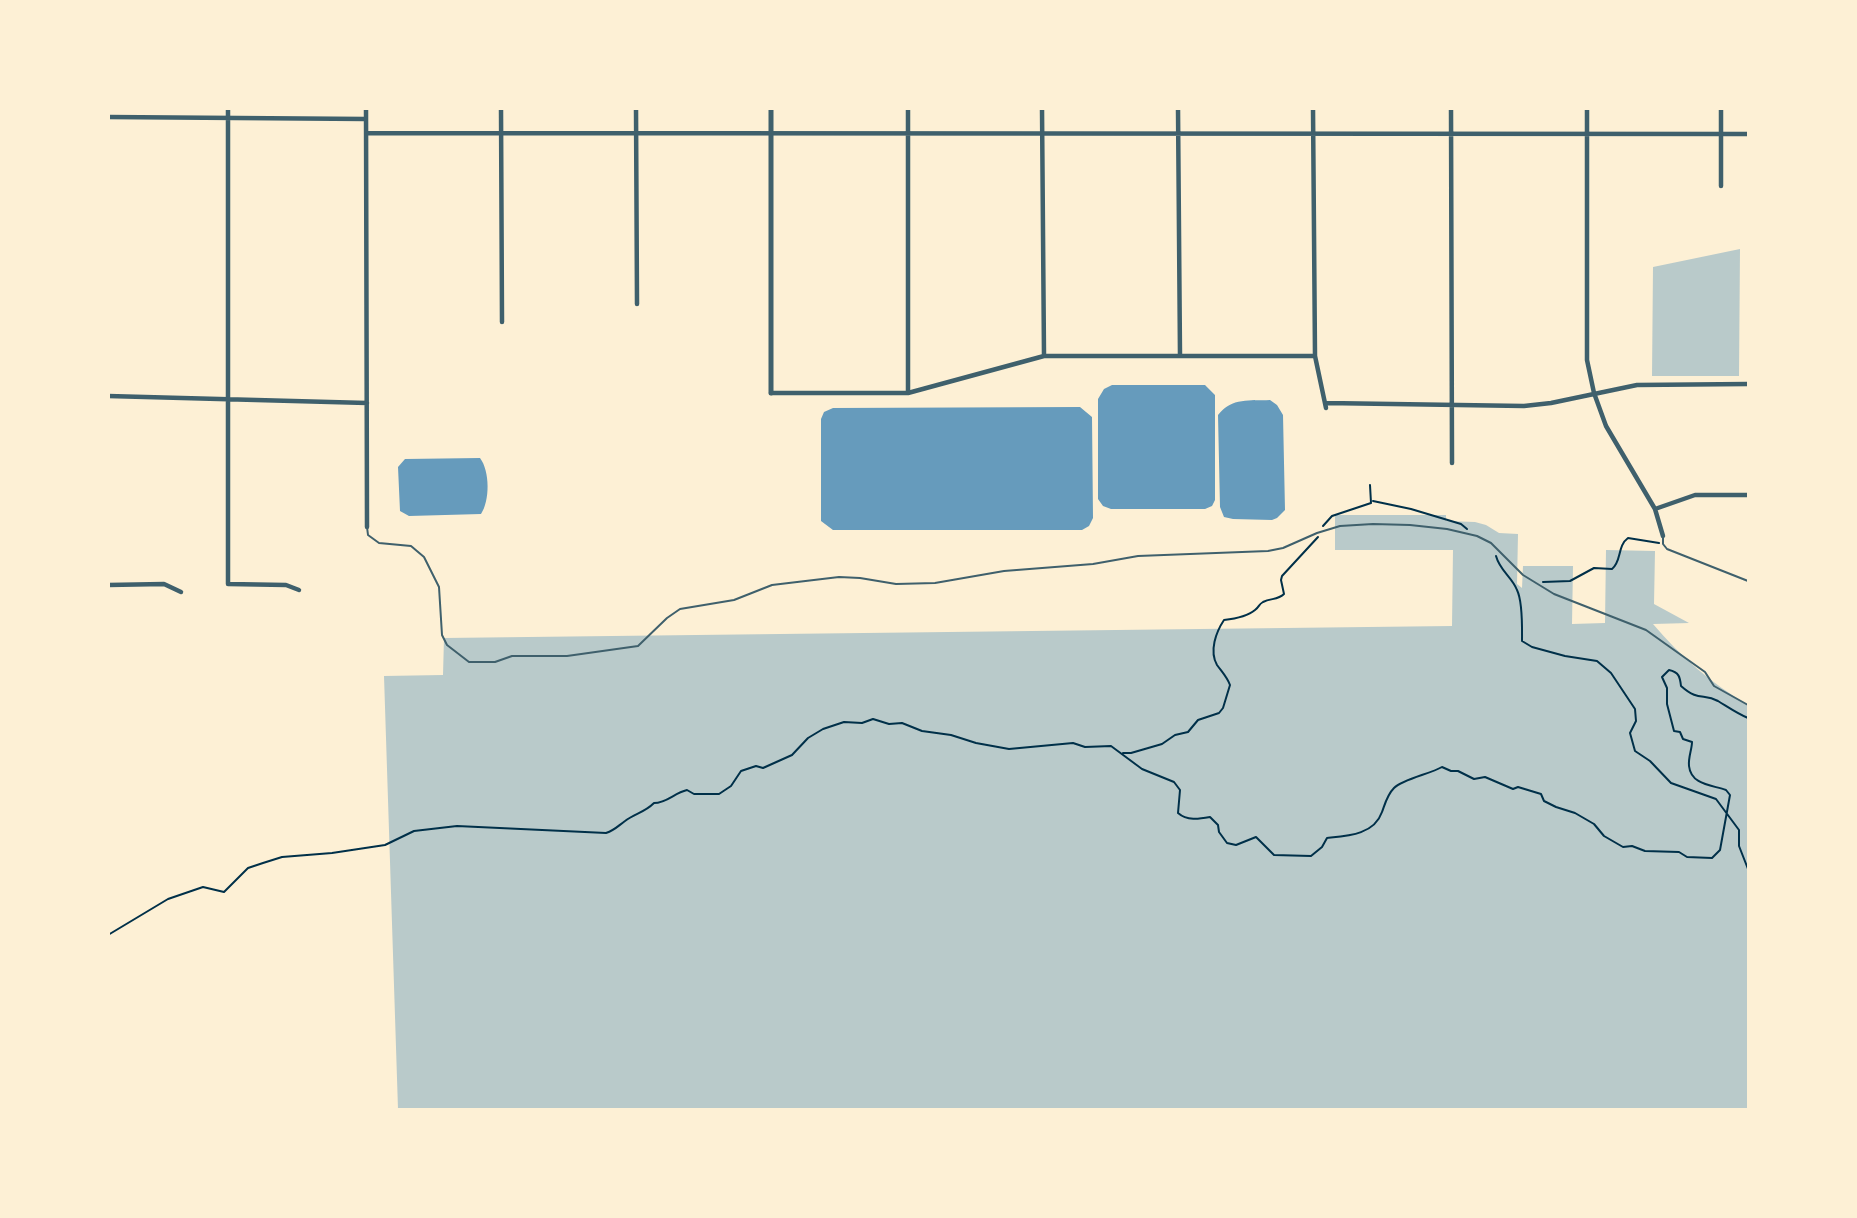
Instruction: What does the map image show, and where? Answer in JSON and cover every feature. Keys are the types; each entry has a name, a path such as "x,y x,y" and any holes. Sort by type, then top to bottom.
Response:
{"street":[{"path":"228,108 228,584 286,585 299,590"},
{"path":"366,108 367,527"},
{"path":"501,108 502,322"},
{"path":"636,108 637,304"},
{"path":"771,108 771,393 908,393 1044,356 1315,356"},
{"path":"908,108 908,393"},
{"path":"1042,108 1044,356"},
{"path":"1178,108 1180,356"},
{"path":"1313,108 1315,356 1326,406 1524,405 1637,385 1748,384"},
{"path":"1451,108 1452,463"},
{"path":"1587,108 1587,360 1594,393 1606,426 1655,509 1662,536"},
{"path":"1721,108 1721,186"},
{"path":"108,117 366,119"},
{"path":"366,134 1748,134"},
{"path":"108,396 367,403"},
{"path":"1655,509 1695,495 1748,495"},
{"path":"108,585 164,584 181,592"}],"lane":[{"path":"367,527 368,535 379,543 411,546 424,556 439,587 442,635 447,645 470,662 495,662 512,656 567,656 638,646 667,618 680,610 734,600 772,585 839,577 897,584 935,583 1004,571 1093,564 1138,556 1268,551 1340,526 1410,525 1447,529 1477,536 1491,543 1523,575 1554,594 1646,629 1705,672 1714,685 1748,705"},
{"path":"1662,536 1667,549 1748,581"}],"path":[{"path":"1370,485 1371,501"},
{"path":"1371,501 1411,509 1461,524 1477,536"},
{"path":"1121,753 1162,744 1175,735 1188,732 1198,720 1219,713 1230,687 1213,654 1221,623 1252,612 1261,603 1281,597 1284,594 1282,576 1317,541 1325,523 1332,516 1367,505 1371,501"},
{"path":"1540,586 1544,582 1576,579 1594,568 1612,569 1617,565 1622,544 1628,538 1663,544"},
{"path":"1491,543 1499,566 1518,590 1524,628 1522,641 1526,645 1564,656 1597,661 1611,673 1635,709 1636,721 1630,733 1635,751 1650,761 1671,783 1716,800 1727,811 1739,830 1741,856 1748,869"},
{"path":"108,935 168,899 203,887 224,892 248,868 282,857 385,845 414,831 457,826 594,831 606,834 617,829 626,819 644,813 654,803 662,803 676,792 687,790 694,794 719,794 731,786 747,767 763,768 792,755 807,738 823,729 844,722 862,723 873,719 889,724 902,723 922,731 1009,749 1073,743 1085,747 1111,746 1142,769 1174,782 1180,790 1178,813 1183,817 1210,817 1218,825 1219,832 1227,843 1236,845 1256,837 1274,855 1311,856 1322,847 1327,838 1364,832 1376,823 1385,801 1395,787 1443,767 1474,779 1485,777 1513,789 1518,787 1541,794 1544,801 1594,824 1604,836 1623,847 1712,858 1720,850 1730,795 1726,790 1705,786 1695,779 1689,766 1692,742 1683,739 1680,732 1674,731 1667,704 1667,688 1662,677 1670,670 1676,672 1680,676 1681,686 1692,696 1717,700 1736,709 1748,719"}],"shaded area":[{"path":"1740,249 1739,376 1652,376 1653,267"},
{"path":"1335,515 1446,515 1446,521 1475,522 1499,533 1518,534 1517,584 1522,588 1523,566 1573,566 1572,624 1605,623 1606,550 1655,551 1654,604 1689,623 1653,624 1697,669 1748,705 1748,1109 398,1109 384,676 443,675 444,638 1452,626 1453,550 1335,550"}],"water":[{"path":"1112,385 1205,385 1215,395 1215,500 1212,506 1205,509 1111,509 1103,506 1098,499 1098,399 1104,389"},
{"path":"1270,400 1283,415 1285,510 1272,520 1224,517 1220,507 1218,415 1235,403"},
{"path":"1080,407 1092,417 1093,518 1089,526 1082,530 833,530 821,521 821,419 824,412 833,408"},
{"path":"480,458 486,470 488,486 481,514 409,516 400,511 398,467 405,459"}]}
